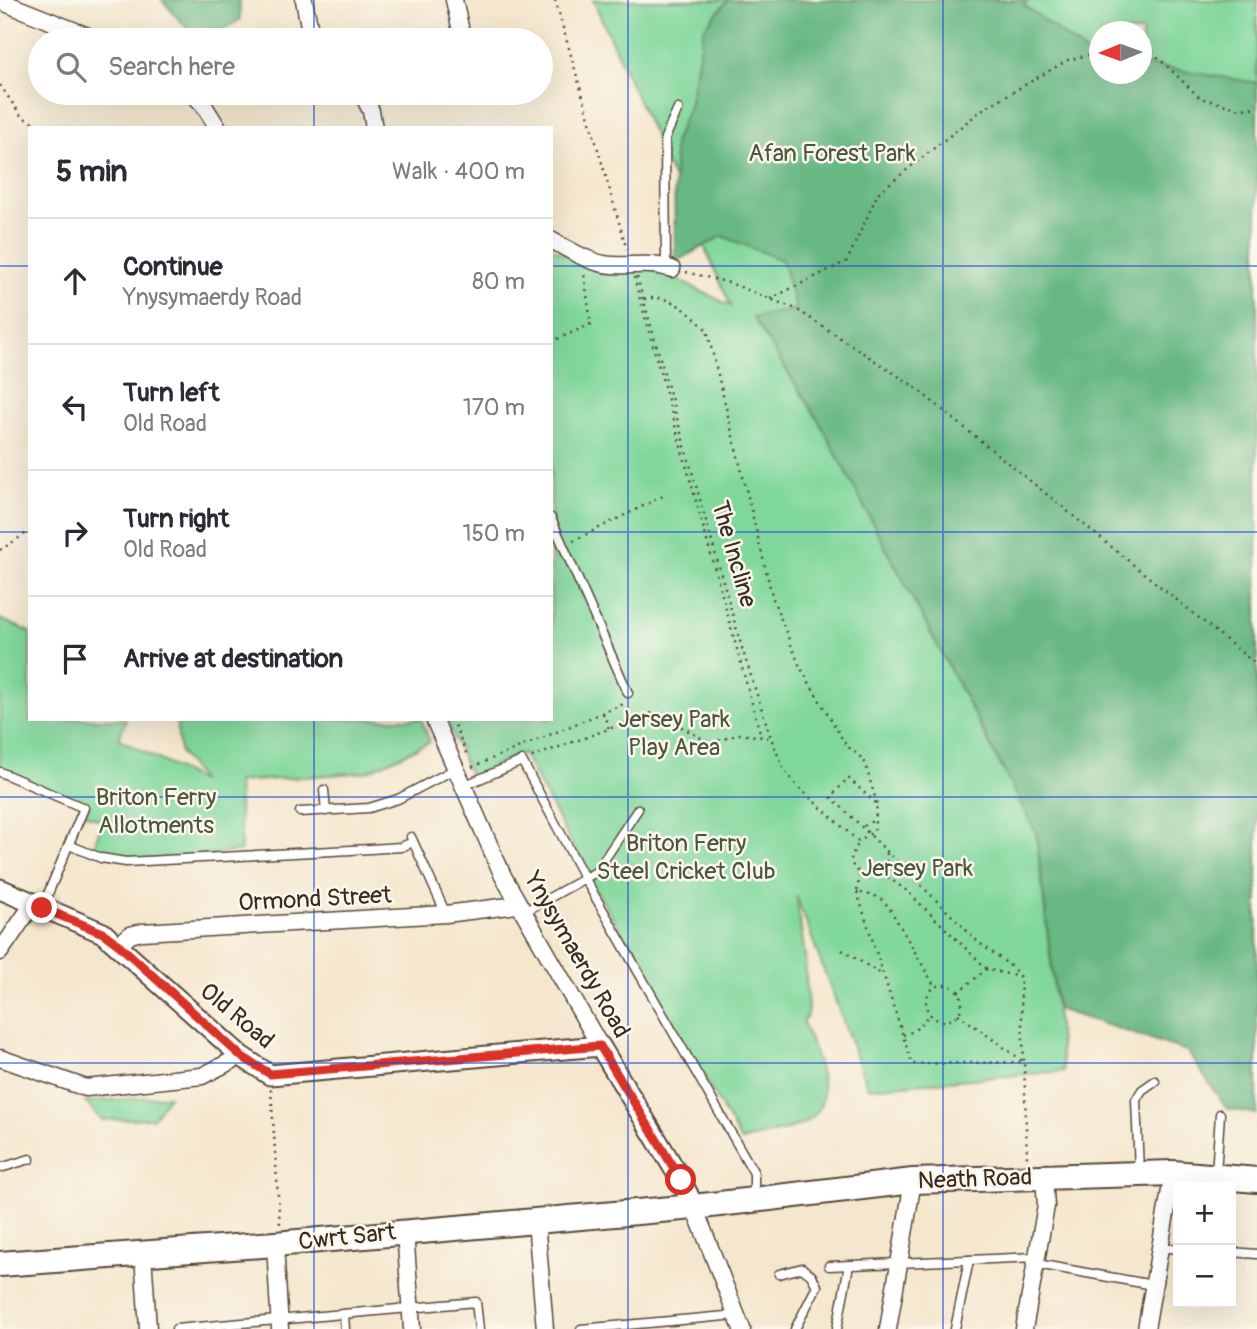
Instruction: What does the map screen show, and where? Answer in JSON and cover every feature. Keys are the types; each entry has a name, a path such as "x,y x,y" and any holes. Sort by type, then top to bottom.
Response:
{"main road":[{"name":"Neath Road","path":"694,1207 825,1189 914,1181 1173,1173 1257,1180"},
{"name":"Cwrt Sart","path":"0,1264 694,1207"}],"street":[{"path":"304,0 309,28"},
{"path":"454,0 460,28"},
{"path":"0,1 69,28"},
{"path":"202,105 217,126"},
{"path":"368,105 374,126"},
{"path":"553,241 586,258 611,265 649,262 669,268"},
{"name":"Ynysymaerdy Road","path":"435,721 520,909 681,1180 694,1207"},
{"name":"Old Road","path":"0,890 103,933 241,1056 270,1074 600,1046"},
{"path":"0,952 38,906"},
{"name":"Ormond Street","path":"119,945 130,934 142,932 520,909"},
{"path":"0,1058 86,1088 202,1076 241,1056"},
{"path":"1146,1329 1173,1173"},
{"path":"1024,1329 1046,1206 1036,1176"},
{"path":"888,1329 914,1181"},
{"path":"694,1207 740,1322"},
{"path":"536,1221 545,1329"},
{"path":"405,1231 412,1329"},
{"path":"278,1243 280,1324"},
{"path":"143,1254 148,1329"}],"lane":[{"path":"669,268 665,138 678,109"},
{"path":"553,522 628,693"},
{"path":"463,786 522,761 585,879 754,1173 754,1200"},
{"path":"300,812 369,808 398,799 455,769"},
{"path":"0,772 82,806 69,845 38,906"},
{"path":"324,790 326,811"},
{"name":"Ormond Street","path":"520,909 596,872 638,809"},
{"path":"69,845 101,858 126,862 401,847 412,839 446,914"},
{"path":"1140,1174 1136,1100 1142,1090 1156,1082"},
{"path":"1216,1177 1220,1114"},
{"path":"0,1168 30,1160"},
{"path":"1161,1247 1173,1248"},
{"path":"1236,1252 1257,1254"},
{"path":"955,1329 969,1260"},
{"path":"829,1266 969,1260 1037,1261 1153,1286"},
{"path":"837,1329 849,1265"},
{"path":"779,1274 802,1268 816,1280 817,1286 795,1329"},
{"path":"176,1329 280,1324 344,1314 476,1302 479,1329"},
{"path":"344,1314 345,1329"},
{"path":"581,1329 740,1322"}],"path":[{"path":"555,0 631,264"},
{"path":"1152,52 1200,98 1241,109 1257,107"},
{"path":"770,299 847,261 878,193 983,109 1068,60 1089,55"},
{"path":"0,85 22,117 41,126"},
{"path":"607,173 761,736"},
{"name":"The Incline","path":"631,264 644,299 742,648 771,738 783,768 797,786 859,842"},
{"path":"553,341 591,324 583,267"},
{"path":"669,268 730,283 796,309 912,385 1257,665"},
{"path":"644,299 664,298 684,309 707,330 773,598 785,634 800,667 846,745 864,760 877,804 871,836 859,842 850,858 853,867 860,873 873,876 882,873 886,866 887,852"},
{"path":"564,546 667,494"},
{"path":"0,550 28,532"},
{"path":"453,721 473,768 625,704 628,693"},
{"path":"522,761 655,712 710,743 740,734 771,738"},
{"path":"603,713 609,729"},
{"path":"877,804 848,778 831,797 992,955 1015,969 1020,977 1026,1102 1036,1176"},
{"path":"862,827 876,819"},
{"path":"860,873 857,892 912,1064 1024,1062"},
{"path":"882,873 907,891 987,969 1020,977"},
{"path":"857,892 879,897 889,907 935,987"},
{"path":"842,950 883,975"},
{"path":"958,992 987,969"},
{"path":"946,985 958,992 962,1004 958,1014 941,1020 930,1014 926,1003 935,987 946,985"},
{"path":"903,1035 914,1031 930,1014"},
{"path":"958,1014 1024,1062"},
{"path":"270,1074 278,1243"}],"green space":[{"path":"162,0 240,0 240,20 226,28 186,28"},
{"path":"593,0 1257,0 1257,222 757,324 819,421 1036,832 1063,1071 868,1088 796,895 805,956 808,1015 803,1021 820,1072 822,1099 818,1110 804,1123 741,1141 589,877 523,753 470,776 447,721 553,721 553,249 611,274 650,266 731,306"},
{"name":"Afan Forest Park","path":"728,0 1028,0 1024,5 1089,55 1089,84 1152,84 1152,66 1257,83 1257,1114 1227,1109 1187,1051 1057,1009 1036,832 819,421 753,318 796,309 782,260 722,236 675,262 674,143 689,106 704,28"},
{"name":"Briton Ferry Allotments","path":"0,619 28,631 28,721 125,721 119,739 201,781 180,752 176,721 422,721 430,742 366,772 238,782 241,851 166,859 128,858 92,850 103,821 85,814 88,805 0,768"},
{"path":"169,1096 153,1118 102,1120 85,1102"}],"route":[{"path":"42,908 103,933 241,1056 270,1074 600,1046 681,1180"}],"park label":[{"name":"Jersey Park Play Area","path":"674,733"},
{"name":"Briton Ferry Steel Cricket Club","path":"686,857"},
{"name":"Jersey Park","path":"917,868"}]}
